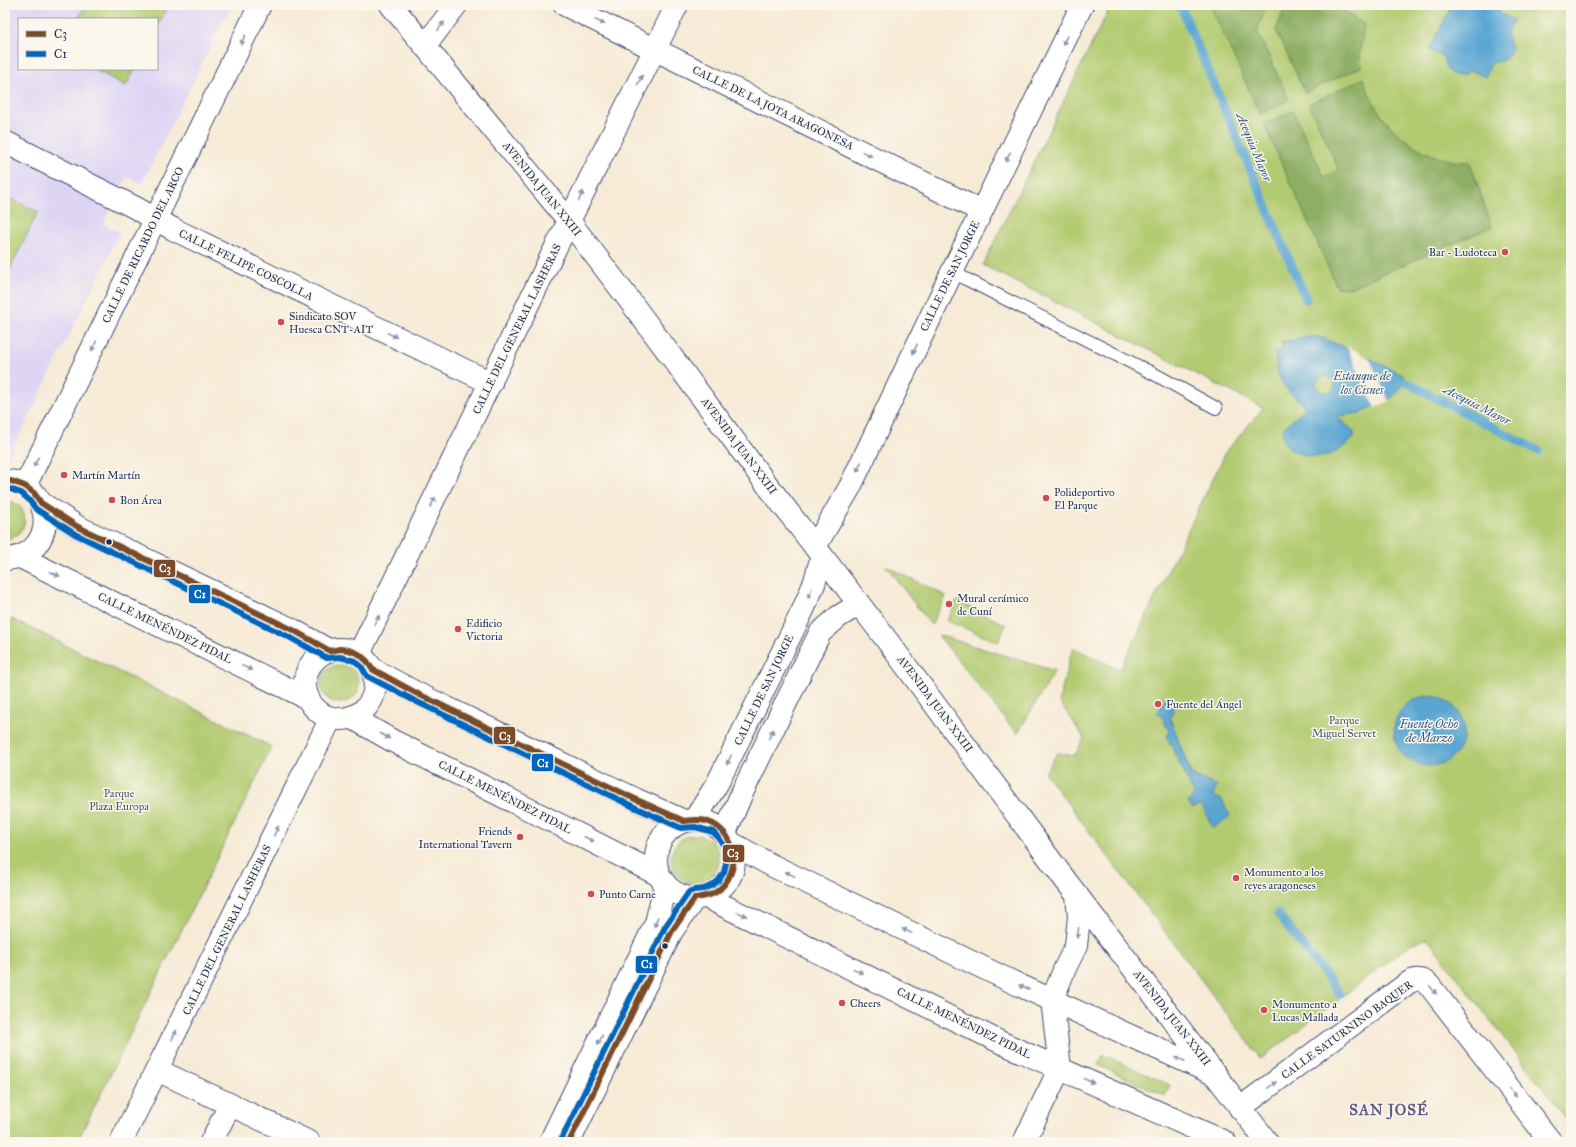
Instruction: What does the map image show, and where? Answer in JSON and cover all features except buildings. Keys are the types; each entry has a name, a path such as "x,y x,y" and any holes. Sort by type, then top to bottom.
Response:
{"main road":[{"name":"CALLE DE RICARDO DEL ARCO","path":"15,483 156,219 260,5"},
{"name":"AVENIDA JUAN XXIII","path":"391,5 569,221 1077,895 1267,1142"},
{"path":"425,46 456,5"},
{"name":"CALLE DE LA JOTA ARAGONESA","path":"565,5 981,211"},
{"name":"CALLE DEL GENERAL LASHERAS","path":"365,662 491,383 569,221 677,5"},
{"name":"CALLE DE SAN JORGE","path":"690,820 718,784 803,610 814,584 819,551 981,211 1082,5"},
{"name":"CALLE FELIPE COSCOLLA","path":"5,142 156,219 180,233 491,383"},
{"path":"12,558 31,550 39,540 44,528 45,515 41,503 34,493 15,483"},
{"path":"41,503 78,527 293,630 330,651"},
{"name":"CALLE MENÉNDEZ PIDAL","path":"12,558 309,700"},
{"path":"690,820 674,826 659,842 656,853 656,865 662,880 674,892 684,896 701,898 717,892 725,885 731,875 734,864 734,853 728,838 741,795 820,633 838,617 859,604"},
{"path":"365,662 375,679 375,688 373,698 364,710 341,718 318,711 309,700 306,690 308,670 317,659 330,651 344,650 365,662 423,696 630,796 690,820 706,821 717,825 728,838 771,865 1052,1000 1216,1075"},
{"name":"CALLE DEL GENERAL LASHERAS","path":"121,1142 157,1070 341,718"},
{"name":"CALLE MENÉNDEZ PIDAL","path":"341,718 393,741 662,880"},
{"path":"550,1142 656,923 662,880"},
{"path":"1024,1142 1060,1068 1052,1000 1076,946 1079,917 1077,895"},
{"path":"569,1142 672,931 701,898"},
{"name":"CALLE MENÉNDEZ PIDAL","path":"701,898 1002,1042 1225,1142"},
{"name":"CALLE SATURNINO BAQUER","path":"1240,1108 1408,983 1419,979 1425,981 1551,1142"},
{"path":"157,1070 309,1142"},
{"path":"211,1142 230,1105"}],"lane":[{"path":"952,272 1149,372 1216,408"}],"shaded area":[{"path":"5,5 231,5 142,184 127,177 107,215 104,224 120,232 9,457 5,456"}],"green space":[{"path":"86,5 169,5 158,25 158,18 79,18"},
{"name":"Parque Miguel Servet","path":"1111,5 1571,5 1571,1125 1427,938 1411,944 1261,1059 1045,773 1057,753 1075,755 1084,738 1059,701 1070,657 1074,648 1120,670 1226,452 1263,408 983,265"},
{"path":"1210,5 1267,5 1257,31 1289,100 1260,114"},
{"path":"1286,5 1337,5 1364,25 1360,51 1361,67 1305,93 1276,30"},
{"path":"96,70 134,70 126,86"},
{"path":"1364,78 1378,111 1389,125 1403,138 1434,156 1452,161 1470,162 1492,227 1349,288 1337,287 1264,124 1293,111 1324,177 1339,170 1309,104"},
{"path":"5,196 38,212 5,279"},
{"path":"5,501 13,502 19,506 25,517 21,530 15,536 6,540 5,539"},
{"path":"886,566 946,596 931,625"},
{"path":"957,601 1006,625 998,642 947,621"},
{"name":"Parque Plaza Europa","path":"12,619 272,747 77,1142 5,1142 5,633"},
{"path":"938,635 1055,671 1017,734"},
{"path":"336,665 344,665 354,670 358,677 358,691 354,698 344,703 336,703 326,698 324,695 321,688 321,680 326,670 329,668"},
{"path":"695,835 704,837 712,842 717,850 719,859 717,868 712,876 704,881 695,883 686,881 678,876 673,868 671,859 673,850 678,842 686,837"},
{"path":"1103,1055 1170,1085 1165,1096 1098,1065"}],"water":[{"path":"1452,5 1499,5 1499,13 1514,20 1506,35 1511,45 1510,54 1503,60 1492,62 1485,77 1471,70 1461,75 1452,74 1446,68 1444,57 1429,50"},
{"name":"Estanque de los Cisnes","path":"1318,336 1369,358 1405,376 1399,391 1393,397 1360,413 1337,416 1354,432 1354,438 1335,452 1328,455 1305,455 1289,447 1285,443 1282,435 1284,427 1306,408 1287,389 1280,378 1275,351 1283,350 1281,342","holes":["1326,376 1330,377 1335,383 1335,387 1330,392 1321,392 1316,388 1319,378"]},
{"name":"Fuente Ocho de Marzo","path":"1422,696 1436,696 1449,702 1458,711 1462,717 1464,731 1462,745 1454,756 1443,764 1436,766 1422,766 1415,764 1404,756 1396,745 1394,738 1394,724 1396,717 1404,706 1415,698"},
{"path":"1166,697 1177,704 1170,718 1191,774 1217,786 1213,796 1222,800 1230,816 1213,828 1201,804 1193,809 1188,802 1194,794 1167,737 1169,731 1162,716 1157,714"}],"pier":[{"path":"1347,346 1369,358 1389,401 1375,408"}],"waterway":[{"name":"Acequia Mayor","path":"1180,5 1306,299"},
{"name":"Acequia Mayor","path":"1404,381 1539,451"},
{"path":"1278,914 1340,994"}],"transit line":[{"name":"C3","path":"5,481 11,481 25,486 34,493 41,503 78,527 293,630 330,651"},
{"name":"C1","path":"5,489 10,489 21,493 36,509 75,534 289,637 327,658 340,657 355,661 361,666 367,676 413,700 634,807 681,828 695,827 713,832 719,838 724,846 726,854 724,872 719,880 713,885 704,889 689,892 665,927 562,1138"},
{"name":"C3","path":"330,651 340,649 349,650 359,654 367,661 372,669 416,693 637,800 684,821"},
{"name":"C3","path":"684,821 703,820 717,826 725,834 733,853 733,864 725,884 714,893 695,898"},
{"name":"C3","path":"569,1142 672,931 695,898"}],"place":[{"name":"Bar - Ludoteca","path":"1505,252"},
{"name":"Sindicato SOV Huesca CNT-AIT","path":"281,322"},
{"name":"Martín Martín","path":"64,475"},
{"name":"Polideportivo El Parque","path":"1046,498"},
{"name":"Bon Área","path":"112,500"},
{"name":"Mural cerámico de Cuní","path":"949,604"},
{"name":"Edificio Victoria","path":"458,629"},
{"name":"Fuente del Ángel","path":"1158,704"},
{"name":"Friends International Tavern","path":"520,837"},
{"name":"Monumento a los reyes aragoneses","path":"1236,878"},
{"name":"Punto Carne","path":"591,894"},
{"name":"Cheers","path":"842,1003"},
{"name":"Monumento a Lucas Mallada","path":"1264,1010"}],"district":[{"name":"SAN JOSÉ","path":"1389,1110"}]}
